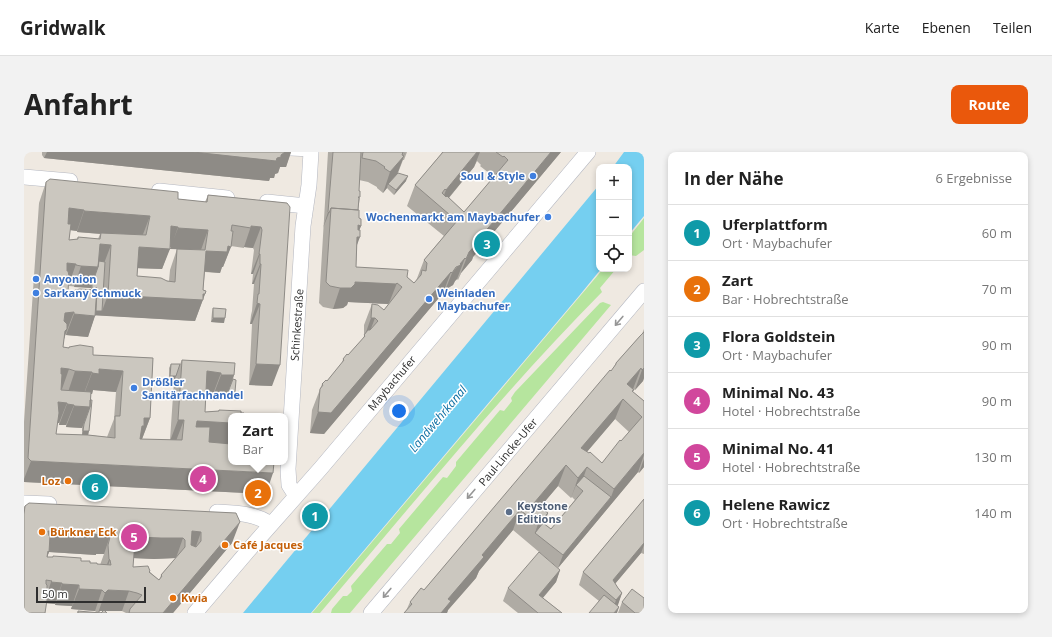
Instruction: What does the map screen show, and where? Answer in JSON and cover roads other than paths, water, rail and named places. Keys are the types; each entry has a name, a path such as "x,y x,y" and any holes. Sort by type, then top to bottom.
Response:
{"street":[{"name":"Maybachufer","path":"195,613 588,152"},
{"name":"Schinkestraße","path":"296,496 289,485 288,470 302,226 309,185 311,153"},
{"path":"24,177 80,183"},
{"path":"142,189 306,206"},
{"name":"Paul-Lincke-Ufer","path":"371,613 643,295"},
{"path":"24,503 64,505"},
{"path":"206,512 244,514 261,518 271,524"}],"lane":[{"path":"291,152 311,153"}],"water":[{"path":"624,152 644,152 644,216 632,230 632,164 615,164"},
{"name":"Landwehrkanal","path":"596,189 596,272 599,272 579,296 311,613 243,613"}],"place":[{"name":"Soul & Style","path":"533,176"},
{"name":"Wochenmarkt am Maybachufer","path":"548,217"},
{"name":"Flora Goldstein","path":"487,244"},
{"name":"Anyonion","path":"36,279"},
{"name":"Sarkany Schmuck","path":"36,293"},
{"name":"Weinladen Maybachufer","path":"429,299"},
{"name":"Drößler Sanitärfachhandel","path":"134,388"},
{"name":"Minimal No. 43","path":"203,479"},
{"name":"Loz","path":"68,481"},
{"name":"Helene Rawicz","path":"95,487"},
{"name":"Zart","path":"258,493"},
{"name":"Keystone Editions","path":"509,512"},
{"name":"Uferplattform","path":"315,516"},
{"name":"Bürkner Eck","path":"42,532"},
{"name":"Minimal No. 41","path":"134,537"},
{"name":"Café Jacques","path":"225,545"},
{"name":"Kwia","path":"173,598"}]}
